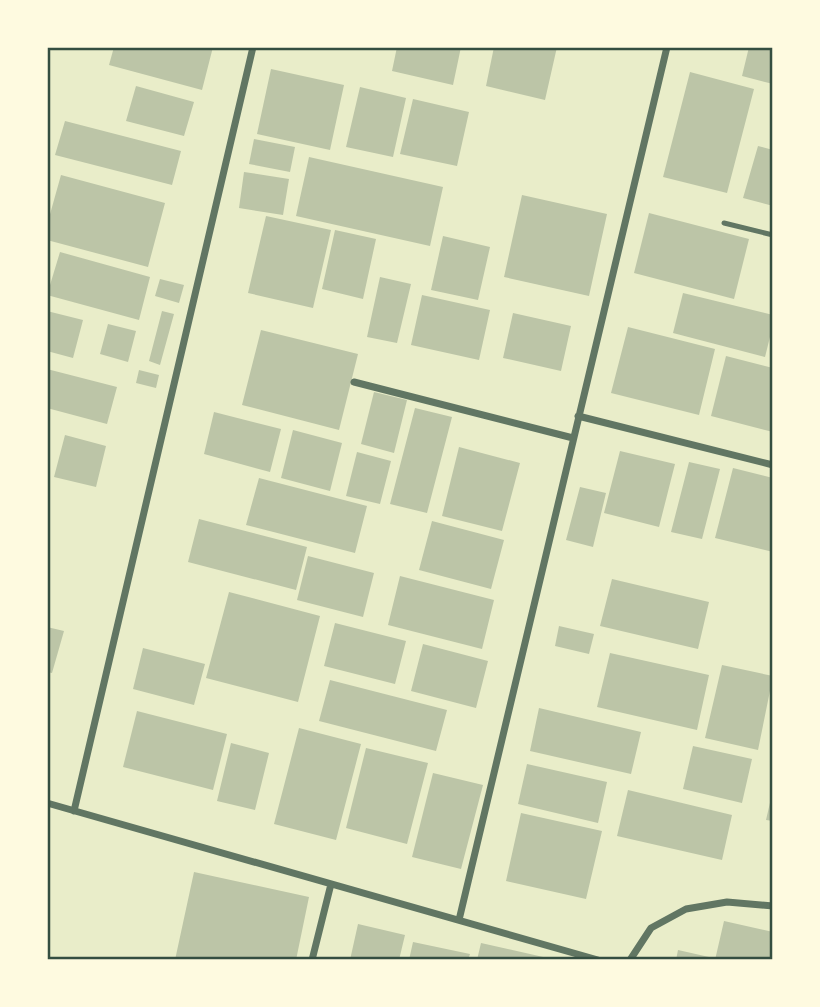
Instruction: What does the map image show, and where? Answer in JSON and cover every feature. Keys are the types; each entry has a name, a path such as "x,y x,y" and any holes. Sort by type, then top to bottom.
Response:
{"street":[{"path":"74,811 253,47"},
{"path":"459,920 667,47"},
{"path":"354,382 573,438"},
{"path":"578,416 773,465"},
{"path":"47,803 598,960"},
{"path":"312,960 331,884"},
{"path":"630,960 651,928 686,909 727,902 773,906"}],"lane":[{"path":"724,223 773,235"}],"building":[{"path":"114,47 213,47 202,90 109,65"},
{"path":"397,47 461,47 453,85 392,71"},
{"path":"494,47 557,47 545,100 486,86"},
{"path":"749,47 773,47 773,84 742,76"},
{"path":"271,69 344,85 330,150 257,134"},
{"path":"690,72 754,89 727,193 663,177"},
{"path":"136,86 194,102 184,136 126,121"},
{"path":"360,87 406,98 393,157 346,147"},
{"path":"413,99 469,112 457,166 400,154"},
{"path":"65,121 181,151 172,185 55,155"},
{"path":"254,139 295,147 290,172 249,164"},
{"path":"758,146 773,150 773,206 743,198"},
{"path":"309,157 443,187 430,246 296,216"},
{"path":"244,172 289,179 283,215 239,208"},
{"path":"61,175 165,203 148,267 47,240 47,225"},
{"path":"522,195 607,214 589,296 504,277"},
{"path":"649,213 749,239 734,299 634,273"},
{"path":"266,216 331,230 313,308 248,293"},
{"path":"335,230 376,239 363,299 322,289"},
{"path":"443,236 490,247 478,300 431,290"},
{"path":"60,252 150,277 139,320 47,295"},
{"path":"380,277 411,284 397,343 367,337"},
{"path":"160,279 184,285 179,303 155,296"},
{"path":"683,293 773,315 765,357 673,333"},
{"path":"422,295 490,310 479,360 411,345"},
{"path":"47,311 83,320 73,358 47,351"},
{"path":"162,311 174,314 160,365 149,361"},
{"path":"513,313 571,326 561,371 503,358"},
{"path":"108,324 136,331 128,362 100,354"},
{"path":"628,327 715,349 699,415 611,393"},
{"path":"261,330 358,354 339,430 242,405"},
{"path":"726,356 773,368 773,432 711,416"},
{"path":"47,369 117,387 107,424 47,408"},
{"path":"139,370 159,375 156,388 136,383"},
{"path":"374,392 407,400 394,453 361,444"},
{"path":"415,408 452,417 427,513 390,504"},
{"path":"214,412 281,429 270,472 204,454"},
{"path":"293,430 342,443 330,491 281,478"},
{"path":"65,435 106,446 96,487 54,477"},
{"path":"459,447 520,463 502,531 442,516"},
{"path":"620,451 675,464 659,527 604,513"},
{"path":"357,452 391,461 380,504 346,496"},
{"path":"689,462 720,469 702,539 671,532"},
{"path":"733,468 773,478 773,552 715,538"},
{"path":"259,478 367,506 355,553 246,525"},
{"path":"580,487 606,493 593,547 566,540"},
{"path":"199,519 307,547 296,590 188,562"},
{"path":"432,521 504,540 491,589 419,570"},
{"path":"308,556 374,573 363,617 297,600"},
{"path":"400,576 494,600 482,649 388,625"},
{"path":"612,579 709,602 698,649 600,626"},
{"path":"229,592 320,616 298,702 206,678"},
{"path":"335,623 406,641 395,684 324,666"},
{"path":"559,626 594,634 589,654 555,646"},
{"path":"47,627 64,631 52,673 47,672"},
{"path":"423,644 488,661 476,708 411,691"},
{"path":"143,648 205,664 194,705 133,689"},
{"path":"610,653 709,675 697,730 597,707"},
{"path":"722,665 773,676 758,750 705,738"},
{"path":"330,680 447,710 436,751 319,721"},
{"path":"539,708 641,732 631,774 530,751"},
{"path":"137,711 227,734 213,790 123,767"},
{"path":"299,728 361,744 336,840 274,824"},
{"path":"231,743 269,753 255,810 217,801"},
{"path":"693,746 752,759 742,803 683,789"},
{"path":"366,748 428,763 407,844 346,828"},
{"path":"527,764 607,782 598,823 518,804"},
{"path":"433,773 483,785 461,869 412,857"},
{"path":"628,790 732,815 722,860 617,836"},
{"path":"773,794 773,821 766,820"},
{"path":"521,813 602,831 586,899 506,881"},
{"path":"194,872 309,897 296,960 175,960"},
{"path":"724,921 773,932 773,960 715,960"},
{"path":"358,924 405,935 399,960 350,960"},
{"path":"413,942 470,954 468,960 409,960"},
{"path":"481,943 552,959 552,960 477,960"},
{"path":"678,950 709,957 709,960 676,960"}]}
